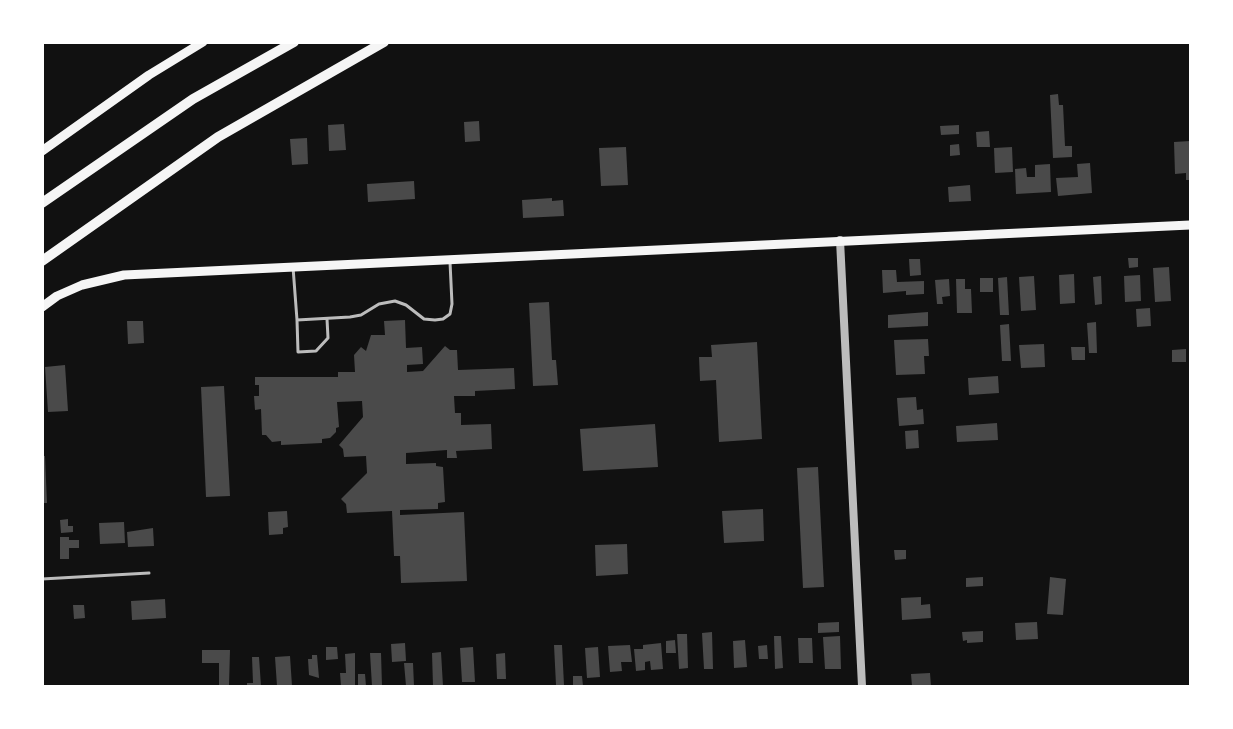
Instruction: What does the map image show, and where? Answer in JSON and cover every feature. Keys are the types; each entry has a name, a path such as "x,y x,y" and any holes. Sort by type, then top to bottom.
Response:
{"highway":[{"path":"42,203 193,99 294,42"},
{"path":"42,261 218,137 384,42"}],"main road":[{"path":"42,151 149,75 204,42"},
{"path":"42,307 57,296 82,285 124,275 1190,225"}],"street":[{"path":"840,240 862,686"}],"lane":[{"path":"297,320 361,315 379,304 395,301 406,305 424,319 443,319 450,314 452,304 450,259"},
{"path":"293,267 298,352 316,351 328,338 327,319"},
{"path":"42,579 149,574"}],"building":[{"path":"1058,94 1059,105 1063,105 1065,146 1072,146 1072,157 1053,158 1050,95"},
{"path":"479,121 480,141 465,142 464,122"},
{"path":"344,124 346,150 329,151 328,125"},
{"path":"959,125 959,134 941,135 940,126"},
{"path":"989,131 990,147 977,147 976,132"},
{"path":"307,138 308,164 292,165 290,139"},
{"path":"1190,141 1190,180 1186,180 1186,173 1175,174 1174,142"},
{"path":"959,144 960,155 950,156 950,145"},
{"path":"626,147 628,185 601,186 599,148"},
{"path":"1012,147 1013,172 995,173 994,148"},
{"path":"1090,163 1092,193 1058,196 1056,178 1078,177 1077,164"},
{"path":"1050,164 1051,192 1016,194 1015,169 1026,168 1027,177 1035,177 1035,165"},
{"path":"414,181 415,199 368,202 367,184"},
{"path":"970,185 971,201 949,202 948,187"},
{"path":"552,198 552,201 563,200 564,216 523,218 522,200"},
{"path":"1128,258 1138,258 1138,267 1129,268"},
{"path":"909,259 920,259 921,275 910,276"},
{"path":"1169,267 1171,301 1155,302 1153,268"},
{"path":"882,270 896,270 897,282 924,281 924,294 906,295 906,291 883,293"},
{"path":"1074,274 1075,303 1060,304 1059,275"},
{"path":"1140,275 1141,301 1125,302 1124,276"},
{"path":"1034,276 1036,310 1021,311 1019,277"},
{"path":"1101,276 1102,304 1095,305 1093,277"},
{"path":"1007,277 1009,315 1000,315 998,278"},
{"path":"980,278 993,278 993,292 980,292"},
{"path":"949,279 950,296 942,297 943,304 937,304 935,280"},
{"path":"956,279 965,279 965,289 971,289 972,313 957,313"},
{"path":"549,302 552,360 556,360 558,385 533,386 529,303"},
{"path":"1150,308 1151,326 1137,327 1136,309"},
{"path":"928,312 928,326 888,328 888,315"},
{"path":"405,320 406,348 422,347 423,364 407,365 407,372 423,371 445,346 450,350 457,350 458,370 514,368 515,389 475,391 475,396 454,396 455,413 461,413 461,425 491,424 492,449 456,451 457,458 447,458 447,450 406,453 406,464 436,463 436,466 443,467 445,502 438,503 438,509 400,510 400,515 464,512 467,581 401,583 400,556 394,556 392,511 347,513 346,504 341,499 367,473 366,456 344,457 343,449 339,445 363,417 362,401 337,402 339,427 336,428 336,432 330,438 322,439 322,443 281,445 281,441 272,442 266,435 262,435 261,409 255,410 254,396 259,396 259,385 255,385 255,377 338,377 338,372 355,372 354,355 361,347 366,351 371,335 385,335 384,321"},
{"path":"127,321 143,321 144,343 128,344"},
{"path":"1096,322 1097,353 1089,353 1087,323"},
{"path":"1009,324 1011,361 1002,361 1000,325"},
{"path":"928,339 929,356 924,356 925,374 896,375 894,340"},
{"path":"757,342 762,439 719,442 716,380 700,381 699,357 712,357 711,345"},
{"path":"1044,344 1045,367 1021,368 1019,345"},
{"path":"1071,347 1085,347 1085,360 1072,360"},
{"path":"1186,349 1186,362 1172,362 1172,350"},
{"path":"65,365 68,411 48,412 45,367"},
{"path":"998,376 999,393 969,395 968,378"},
{"path":"224,386 230,496 206,497 201,387"},
{"path":"916,397 917,410 923,409 924,424 899,426 897,398"},
{"path":"997,423 998,440 957,442 956,426"},
{"path":"655,424 658,467 583,471 580,429"},
{"path":"918,430 919,448 906,449 905,431"},
{"path":"42,456 45,456 47,503 42,503"},
{"path":"818,467 824,587 803,588 797,468"},
{"path":"763,509 764,541 724,543 722,511"},
{"path":"287,511 288,527 283,528 283,534 269,535 268,512"},
{"path":"68,519 68,526 73,526 73,532 61,533 60,520"},
{"path":"124,522 125,543 100,544 99,523"},
{"path":"153,528 154,546 128,547 127,532"},
{"path":"60,537 69,537 69,540 79,540 79,548 69,548 69,559 60,559"},
{"path":"627,544 628,574 596,576 595,545"},
{"path":"894,550 906,550 906,559 895,560"},
{"path":"983,577 983,586 966,587 966,578"},
{"path":"1050,577 1066,579 1063,615 1047,614"},
{"path":"921,597 921,605 930,604 931,618 902,620 901,598"},
{"path":"165,599 166,618 132,620 131,601"},
{"path":"73,605 84,605 85,618 74,619"},
{"path":"839,622 839,632 818,633 818,623"},
{"path":"1037,622 1038,639 1016,640 1015,623"},
{"path":"983,631 983,642 967,643 967,640 963,641 962,632"},
{"path":"712,632 713,669 704,669 702,633"},
{"path":"677,634 687,634 688,668 679,669"},
{"path":"774,636 781,636 783,668 775,669"},
{"path":"840,636 841,669 825,669 823,637"},
{"path":"798,638 812,638 813,663 799,663"},
{"path":"675,640 676,653 666,653 666,641"},
{"path":"745,640 747,667 734,668 733,641"},
{"path":"405,643 406,661 392,662 391,644"},
{"path":"661,643 663,669 651,670 650,661 645,662 645,670 636,671 634,649 643,649 643,645"},
{"path":"554,645 562,645 564,685 556,685"},
{"path":"630,645 632,662 621,662 622,671 610,672 608,646"},
{"path":"767,645 768,659 759,659 758,646"},
{"path":"326,647 337,647 338,659 326,660"},
{"path":"473,647 475,682 462,682 460,648"},
{"path":"598,647 600,677 587,678 585,648"},
{"path":"202,650 230,650 229,686 219,686 219,663 202,663"},
{"path":"441,652 443,686 433,686 432,653"},
{"path":"355,653 355,686 341,686 340,673 346,673 345,654"},
{"path":"370,653 381,653 382,686 372,686"},
{"path":"505,653 506,679 497,679 496,654"},
{"path":"312,655 317,655 319,678 309,675 308,659 312,659"},
{"path":"290,656 292,686 277,686 275,657"},
{"path":"252,657 259,657 261,686 247,686 247,683 253,683"},
{"path":"404,663 413,663 414,686 406,686"},
{"path":"930,673 931,686 912,686 911,674"},
{"path":"358,674 365,674 366,686 358,686"},
{"path":"573,676 582,676 583,686 573,686"}]}
